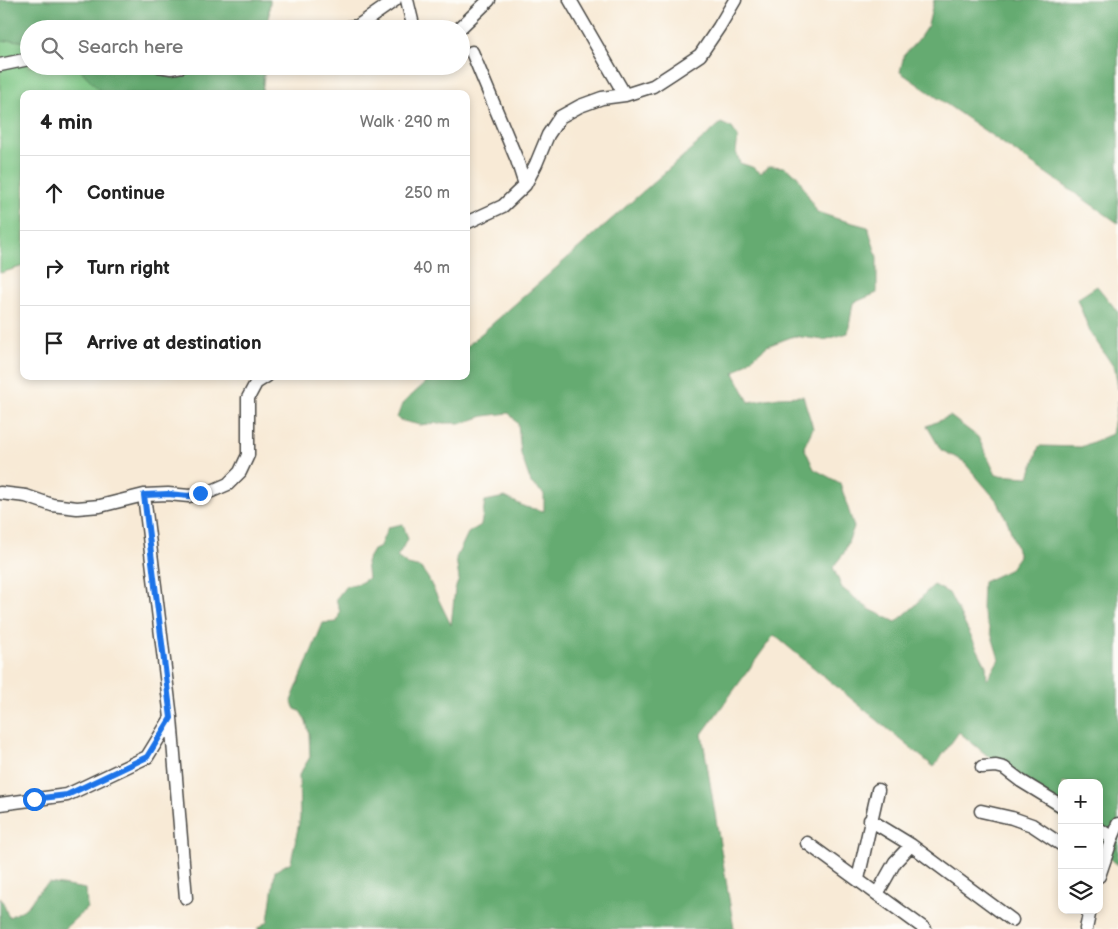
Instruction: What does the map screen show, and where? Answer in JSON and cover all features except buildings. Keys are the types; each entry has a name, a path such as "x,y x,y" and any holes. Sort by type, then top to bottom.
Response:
{"street":[{"path":"367,20 395,0"},
{"path":"407,0 412,20"},
{"path":"468,20 489,0"},
{"path":"570,0 625,95"},
{"path":"470,221 503,206 525,185 548,135 560,116 602,98 625,95 653,86 673,74 700,55 734,0"},
{"path":"472,52 525,185"},
{"path":"0,65 20,61"},
{"path":"0,493 26,496 52,505 77,508 100,506 144,495 168,494 189,496 228,484 240,472 248,455 248,398 256,383 261,380"},
{"path":"144,495 171,718 186,898"},
{"path":"0,804 67,795 147,757 171,718"},
{"path":"982,768 996,766 1004,768 1021,781 1058,804"},
{"path":"858,880 878,790"},
{"path":"981,811 1032,825 1058,841"},
{"path":"870,820 911,846 1012,920"},
{"path":"1100,869 1118,824"},
{"path":"1103,832 1112,838"},
{"path":"807,843 924,929"},
{"path":"877,894 896,862 911,846"},
{"path":"1086,929 1089,914"}],"green space":[{"path":"0,0 270,0 269,20 20,20 20,75 264,75 262,90 20,90 20,267 0,273"},
{"path":"0,0 270,0 268,20 20,20 20,41 0,42"},
{"path":"934,0 1118,0 1118,223 900,72 904,55 918,40 928,25"},
{"path":"85,75 263,75 262,90 99,90"},
{"path":"721,123 732,128 738,137 736,152 740,163 752,167 761,173 770,166 784,167 797,175 817,212 868,227 877,257 877,293 853,303 848,333 824,340 794,336 767,346 734,373 749,402 779,397 803,396 813,428 804,447 814,469 840,483 854,527 844,553 833,567 842,588 869,609 896,622 917,604 934,585 949,593 986,666 987,680 999,659 982,609 983,582 1009,570 1019,556 1008,523 998,502 963,461 941,450 927,426 950,416 978,437 996,475 1029,477 1039,446 1081,447 1112,434 1118,401 1118,865 1103,852 1103,779 1058,779 1058,815 959,732 934,767 774,635 702,734 734,929 257,929 268,921 275,871 291,862 300,818 299,775 310,757 309,733 306,721 300,711 295,709 291,701 323,623 337,622 340,612 336,599 346,586 360,583 368,578 366,562 373,550 379,548 388,527 403,524 408,539 397,557 408,565 421,568 428,578 451,625 455,589 459,579 456,558 468,533 481,525 485,501 505,497 525,507 544,511 544,494 531,483 521,454 518,424 509,413 484,416 463,423 420,425 397,418 402,404 429,380 470,380 470,343"},
{"path":"1097,286 1118,312 1118,389 1115,369 1090,332 1077,299"},
{"path":"49,883 86,889 87,908 64,929 0,929 0,897 9,917 29,905 38,892"}],"route":[{"path":"34,799 67,795 147,757 171,718 144,495 168,494 189,496 200,493"}]}
